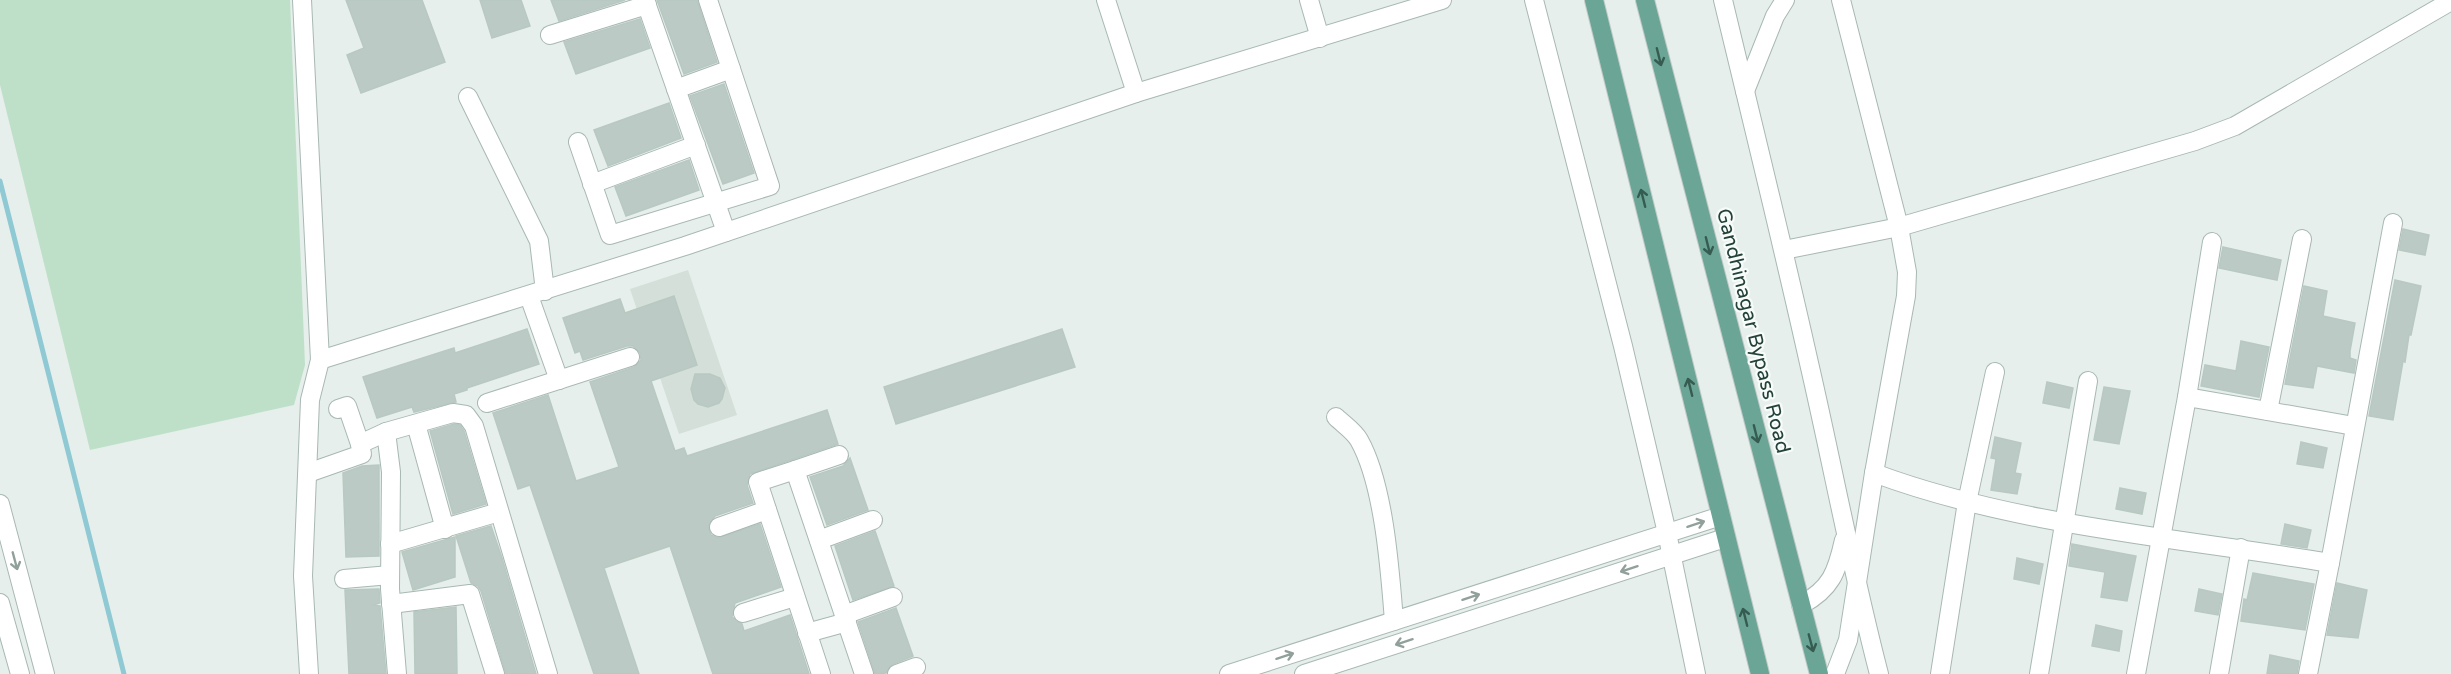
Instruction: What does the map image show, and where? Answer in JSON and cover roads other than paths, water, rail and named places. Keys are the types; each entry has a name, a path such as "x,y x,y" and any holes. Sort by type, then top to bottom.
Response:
{"main road":[{"path":"1594,0 1760,674"},
{"name":"Gandhinagar Bypass Road","path":"1645,0 1818,674"}],"street":[{"path":"302,0 320,360 310,400 303,576 309,674"},
{"path":"578,142 610,236 770,186 708,0"},
{"path":"1106,0 1137,93"},
{"path":"1309,0 1320,38"},
{"path":"320,360 726,232 1137,93 1442,0"},
{"path":"1534,0 1623,346 1667,533 1696,674"},
{"path":"1723,0 1784,250 1857,588 1879,674"},
{"path":"1745,91 1762,45 1785,0"},
{"path":"1835,674 1848,640 1874,473 1906,296 1907,272 1899,227 1841,0"},
{"path":"1784,250 1899,227 2195,141 2235,126 2451,1"},
{"path":"550,36 646,3 726,232"},
{"path":"676,89 731,69"},
{"path":"468,97 539,241 537,293 559,380"},
{"path":"592,184 696,145"},
{"path":"2307,674 2330,563 2392,223"},
{"path":"2268,411 2302,239"},
{"path":"2136,674 2187,397 2212,242"},
{"path":"487,403 630,357"},
{"path":"1940,674 1967,502 1995,372"},
{"path":"2039,674 2088,381"},
{"path":"2187,397 2354,426"},
{"path":"308,473 362,454 347,406 338,409"},
{"path":"360,444 386,432 453,413 466,415 474,426 548,674"},
{"path":"1336,417 1358,438 1372,472 1389,564 1394,621"},
{"path":"416,424 445,529"},
{"path":"386,432 390,472 391,604 397,674"},
{"path":"821,674 758,482 839,455"},
{"path":"795,470 864,674"},
{"path":"1874,473 1967,502 2064,521 2330,563"},
{"path":"0,504 45,674"},
{"path":"719,527 767,510"},
{"path":"390,544 499,512"},
{"path":"1229,674 1722,516"},
{"path":"819,540 873,520"},
{"path":"1801,605 1818,596 1838,568 1846,532"},
{"path":"1304,674 1725,538"},
{"path":"2219,674 2241,548"},
{"path":"344,579 390,575"},
{"path":"391,604 470,594 495,674"},
{"path":"743,613 795,597"},
{"path":"807,633 892,597"},
{"path":"0,603 20,674"},
{"path":"897,674 916,667"}],"waterway":[{"path":"0,181 124,674"}]}
